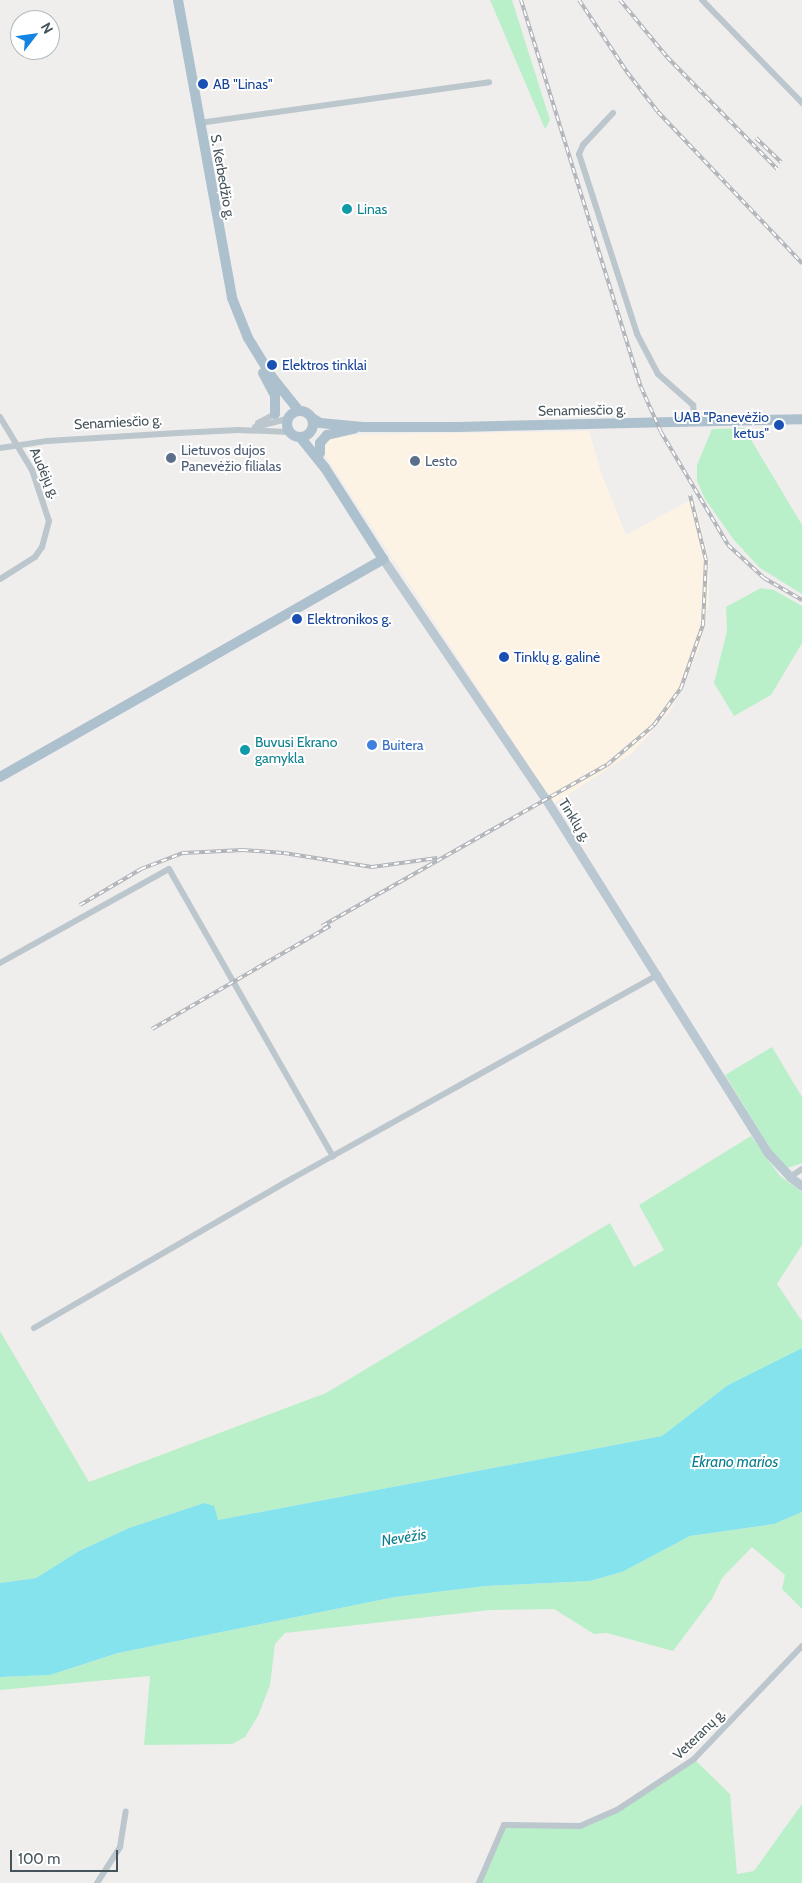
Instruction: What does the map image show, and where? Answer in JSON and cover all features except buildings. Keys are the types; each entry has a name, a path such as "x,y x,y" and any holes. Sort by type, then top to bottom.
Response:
{"main road":[{"name":"S. Kerbedžio g.","path":"178,0 228,283 243,328 272,378 289,418"},
{"name":"S. Kerbedžio g.","path":"257,353 259,364 275,396 274,414"},
{"name":"S. Kerbedžio g.","path":"272,378 299,411"},
{"name":"Senamiesčio g.","path":"289,418 299,411 320,423 358,428"},
{"path":"289,418 290,432"},
{"path":"307,434 312,418"},
{"name":"Senamiesčio g.","path":"290,432 307,434 358,428 802,419"},
{"name":"Senamiesčio g.","path":"322,438 358,428"},
{"name":"Tinklų g.","path":"307,434 320,453 325,468"},
{"name":"Tinklų g.","path":"307,434 325,468 383,559 547,801 658,974 768,1153 790,1177 802,1186"},
{"name":"Tinklų g.","path":"320,453 322,438"},
{"path":"0,778 383,559"}],"street":[{"path":"702,0 802,103"},
{"path":"200,123 489,82"},
{"path":"613,113 583,145 579,154 637,334 658,374 693,405 695,422"},
{"name":"Senamiesčio g.","path":"238,430 274,414"},
{"name":"Audėjų g.","path":"0,417 18,444 46,503 49,525 42,547 35,558 0,579"},
{"name":"Senamiesčio g.","path":"246,427 289,418"},
{"name":"Senamiesčio g.","path":"0,448 18,444 238,430 290,432"},
{"path":"0,964 164,869 169,869 333,1156"},
{"path":"34,1328 333,1156 658,974"},
{"path":"790,1177 802,1169"},
{"name":"Veteranų g.","path":"479,1883 504,1825 580,1826 597,1820 667,1779 694,1759 802,1646"},
{"path":"97,1883 120,1846 126,1811"}],"shaded area":[{"path":"589,431 602,475 626,535 694,498 709,560 709,603 700,647 671,710 632,753 554,804 322,451 326,439 339,435"}],"green space":[{"path":"490,0 512,0 550,120 545,129"},
{"path":"744,428 802,525 802,594 760,568 734,540 705,499 697,481 697,465 712,429"},
{"path":"761,588 774,590 802,606 802,643 771,695 734,716 714,683 727,631 726,607"},
{"path":"772,1047 802,1097 802,1163 788,1168 774,1154 725,1075"},
{"path":"751,1136 780,1176 802,1192 802,1245 777,1284 802,1321 802,1348 728,1385 662,1436 218,1520 204,1503 129,1528 79,1551 36,1578 0,1583 0,1331 89,1482 326,1393 610,1223 634,1267 664,1250 639,1205"},
{"path":"802,1512 802,1609 782,1589 785,1575 752,1547 722,1578 712,1599 673,1651 607,1633 594,1634 554,1609 490,1610 285,1633 275,1644 270,1685 258,1716 245,1737 232,1744 144,1745 150,1676 0,1690 0,1677 50,1675 118,1653 395,1597 486,1586 590,1581 622,1572 690,1536 774,1524"},
{"path":"694,1759 730,1794 737,1874 754,1871 802,1804 802,1883 479,1883 504,1825 580,1826 597,1821"}],"water":[{"name":"Ekrano marios","path":"802,1348 802,1512 774,1524 690,1536 622,1572 590,1581 486,1586 395,1597 118,1653 50,1675 0,1677 0,1583 36,1578 79,1551 129,1528 204,1503 214,1506 218,1520 662,1436 728,1385"}],"railway":[{"path":"521,0 641,387 661,432 728,545 764,578 802,600"},
{"path":"579,0 627,72 658,112 802,263"},
{"path":"620,0 667,57 777,169"},
{"path":"756,138 781,162"},
{"path":"322,926 607,765 654,725 681,688 703,625 706,560 690,495"},
{"path":"80,905 141,869 183,853 243,850 284,853 372,867 437,858"},
{"path":"152,1029 330,926"}],"place":[{"name":"AB \"Linas\"","path":"203,84"},
{"name":"Linas","path":"347,209"},
{"name":"Elektros tinklai","path":"272,365"},
{"name":"UAB \"Panevėžio ketus\"","path":"779,425"},
{"name":"Lietuvos dujos Panevėžio filialas","path":"171,458"},
{"name":"Lesto","path":"415,461"},
{"name":"Elektronikos g.","path":"297,619"},
{"name":"Tinklų g. galinė","path":"504,657"},
{"name":"Buitera","path":"372,745"},
{"name":"Buvusi Ekrano gamykla","path":"245,750"}],"water label":[{"name":"Nevėžis","path":"404,1538"}]}
